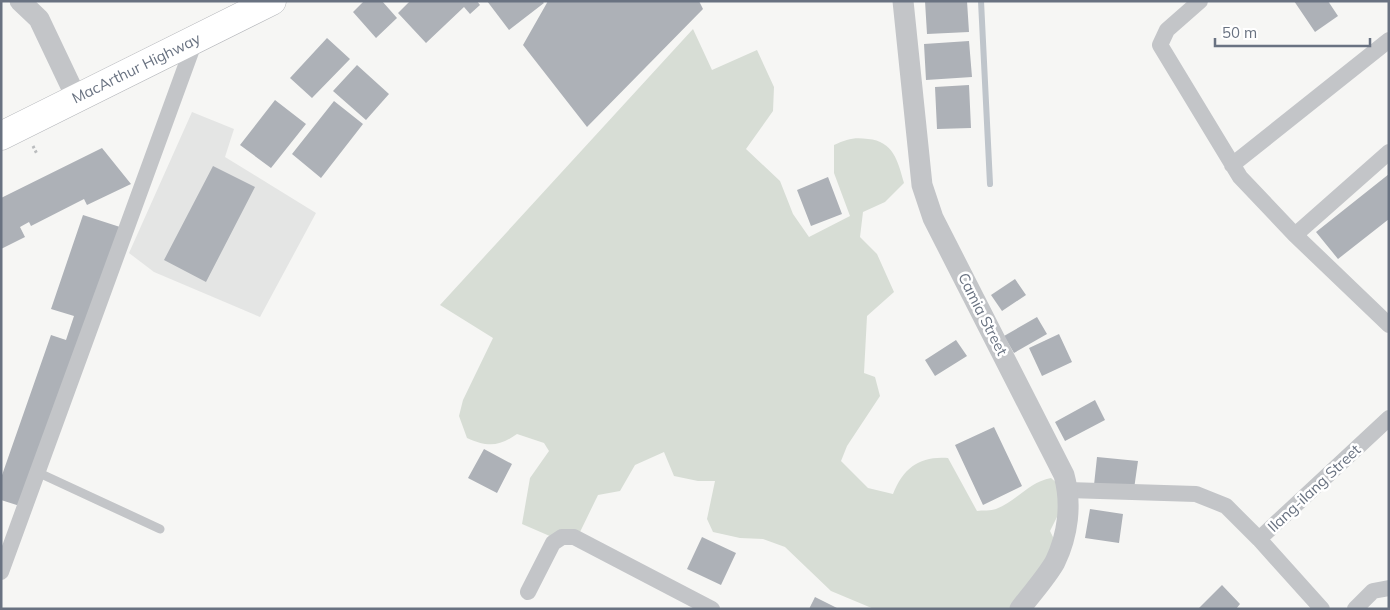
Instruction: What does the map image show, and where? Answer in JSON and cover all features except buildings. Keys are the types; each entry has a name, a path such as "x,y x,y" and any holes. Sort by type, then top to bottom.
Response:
{"highway":[{"name":"MacArthur Highway","path":"1,136 272,1"}],"street":[{"path":"20,1 39,19 76,97"},
{"name":"Camia Street","path":"903,1 922,185 933,218 1051,448 1064,475 1068,490 1070,515 1055,562 1020,609"},
{"path":"1200,1 1168,30 1160,45 1232,165 1295,235 1389,325"},
{"path":"1,572 196,38"},
{"path":"1232,165 1389,40"},
{"path":"1295,235 1389,152"},
{"name":"Ilang-ilang Street","path":"1068,490 1196,494 1226,506 1259,539 1389,418"},
{"path":"528,592 553,543 562,537 574,537 712,609"},
{"path":"1259,539 1322,609"},
{"path":"1355,609 1373,591 1389,588"}],"lane":[{"path":"37,472 160,529"}],"shaded area":[{"path":"693,29 712,70 757,50 774,87 773,111 746,149 780,181 793,214 809,237 850,216 834,173 834,145 851,139 868,139 889,148 897,160 904,183 885,202 863,212 860,237 877,254 894,292 867,316 864,373 875,377 880,396 847,446 841,461 868,488 893,494 902,477 914,465 929,459 948,458 977,511 992,510 1003,506 1029,487 1051,478 1059,485 1061,509 1050,531 1055,541 1043,569 1012,609 874,609 831,591 785,547 763,539 740,538 713,532 707,519 715,481 698,481 674,476 664,452 635,465 620,491 598,495 580,532 552,537 522,524 530,478 549,451 544,443 517,434 493,444 481,443 467,438 459,416 463,400 493,338 440,305"},
{"path":"192,112 234,129 225,157 316,213 260,317 154,272 129,253"}],"waterway":[{"path":"981,1 990,184"}]}
